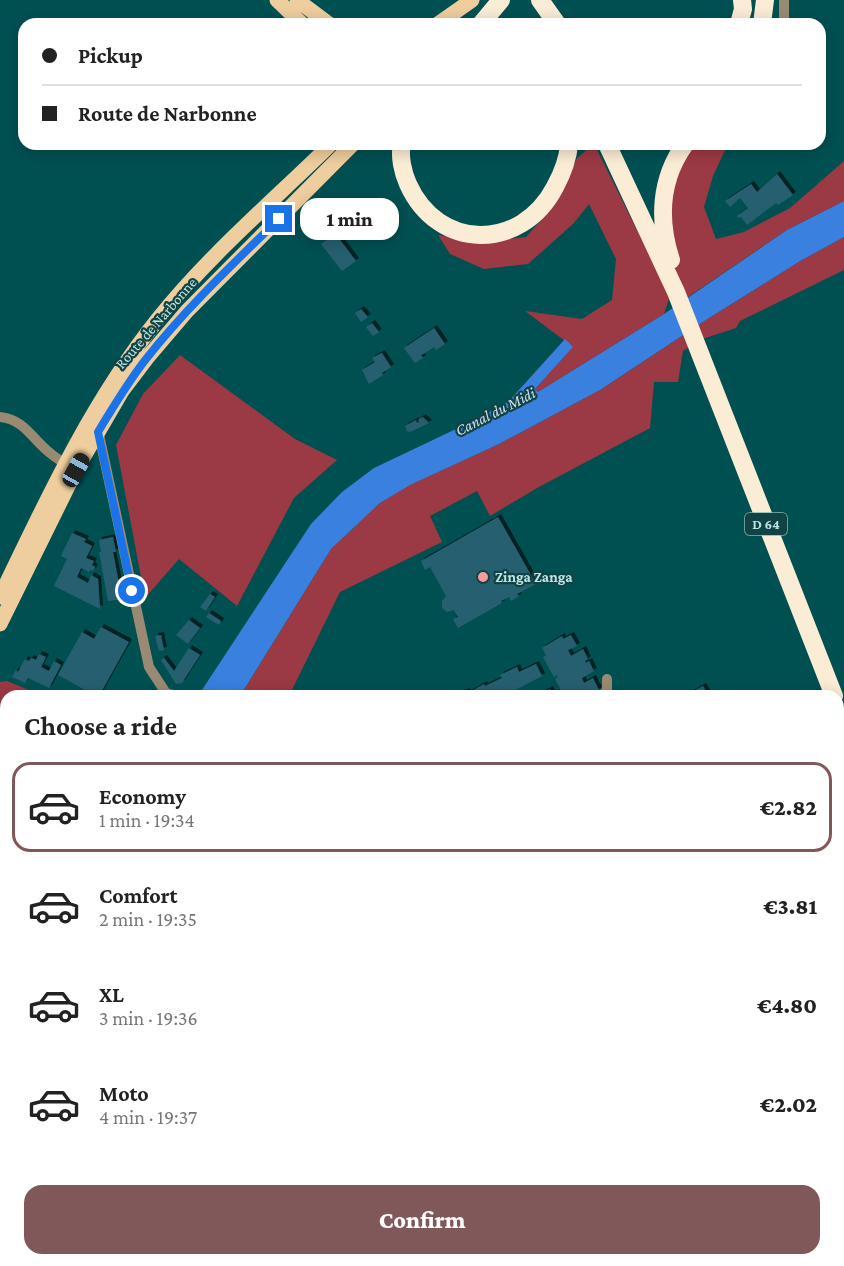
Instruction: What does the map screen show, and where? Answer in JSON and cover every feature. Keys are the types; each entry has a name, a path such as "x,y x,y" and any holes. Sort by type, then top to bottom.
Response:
{"highway":[{"path":"486,18 500,0"},
{"path":"741,18 742,0"},
{"path":"763,18 765,0"},
{"path":"538,8 550,18"},
{"path":"400,150 405,177 415,200 434,218 459,232 485,236 510,231 528,220 547,201 562,174 568,150"},
{"name":"D 64","path":"602,150 673,294"},
{"name":"D 64","path":"610,150 673,294 824,690"},
{"path":"673,294 663,209 667,178 682,150"},
{"name":"D 64","path":"696,354 832,690"}],"main road":[{"path":"277,0 296,18"},
{"path":"297,0 321,18"},
{"path":"447,18 474,0"},
{"path":"458,18 474,0"},
{"path":"480,18 500,0"},
{"path":"242,230 313,150"},
{"name":"Route de Narbonne","path":"0,624 100,402 158,320 200,271 325,150"},
{"name":"Route de Narbonne","path":"0,597 71,466 98,432 122,391 147,358 187,311 347,150"}],"street":[{"path":"784,0 784,18"},
{"path":"100,402 98,432 149,667 164,690"},
{"path":"0,417 10,418 19,423 49,453 71,466"},
{"path":"607,679 608,690"}],"shaded area":[{"path":"587,150 597,150 670,296 664,314 538,392 535,389 573,347 525,311 582,319 612,300 616,259 589,204 573,224 528,264 484,269 450,254 438,235 483,242 526,237 556,203 577,158"},
{"path":"681,150 725,150 713,176 704,207 716,239 744,232 790,208 844,161 844,201 787,230 682,301 671,261 672,165"},
{"path":"844,237 844,270 740,321 736,328 702,339 683,351 678,382 654,382 650,428 537,488 490,516 477,491 430,516 442,542 340,592 292,690 244,690 331,549 380,503 409,485 499,444 600,390 802,260"},
{"path":"180,355 295,439 337,460 294,498 237,606 179,559 145,598 116,445 143,394"},
{"path":"7,681 29,690 0,690 0,682"}],"water":[{"name":"Canal du Midi","path":"844,201 844,237 802,260 709,318 600,390 499,444 410,485 380,503 331,549 244,690 202,690 311,524 342,492 374,468 477,419 509,401 565,339 573,347 535,389 538,392 664,314 787,230"}],"building":[{"path":"777,174 793,195 778,205 776,203 747,225 741,217 737,216 748,208 740,198 730,207 725,201 751,184 757,192"},
{"path":"326,213 335,224 321,235 312,224"},
{"path":"335,233 356,261 342,271 321,244"},
{"path":"361,309 368,317 361,322 355,313"},
{"path":"372,323 379,332 373,336 366,327"},
{"path":"434,328 445,344 436,350 434,347 421,355 423,358 415,363 404,348"},
{"path":"382,353 391,367 369,384 362,370 375,362 372,358"},
{"path":"423,417 429,423 410,432 407,431 405,426 416,420 417,423 419,422 418,420"},
{"name":"Zinga Zanga","path":"498,517 536,584 517,594 519,596 511,601 509,597 501,601 502,603 458,628 453,619 458,617 454,610 447,612 442,608 442,601 446,596 430,567 425,570 421,561"},
{"path":"72,533 86,539 84,542 92,546 86,558 94,561 92,565 95,567 89,572 81,568 77,577 88,583 91,575 98,579 100,609 54,586 67,559 61,556"},
{"path":"113,537 116,552 113,552 122,599 108,601 99,540"},
{"path":"210,594 215,597 206,611 200,607"},
{"path":"209,613 221,621 219,625 206,617"},
{"path":"189,620 200,628 188,644 176,635"},
{"path":"101,627 129,642 102,690 85,690 58,675 82,632 94,639"},
{"path":"161,635 164,650 159,651 155,636"},
{"path":"571,635 577,646 568,650 571,656 583,649 588,659 586,663 589,661 594,671 582,678 584,683 593,678 599,690 561,690 555,679 557,675 554,677 543,657 546,655 542,648 562,636 563,639"},
{"path":"189,648 200,655 182,683 176,684 161,660 164,658 174,671"},
{"path":"39,654 46,657 41,667 49,671 54,661 61,665 49,688 28,678 25,683 12,677 16,670 18,672 25,659 36,660"},
{"path":"536,664 542,676 516,690 473,690 502,678 500,675 517,667 519,672"}],"place":[{"name":"Zinga Zanga","path":"483,577"}],"route":[{"path":"132,591 98,432 122,391 147,358 187,311 279,219"}]}
